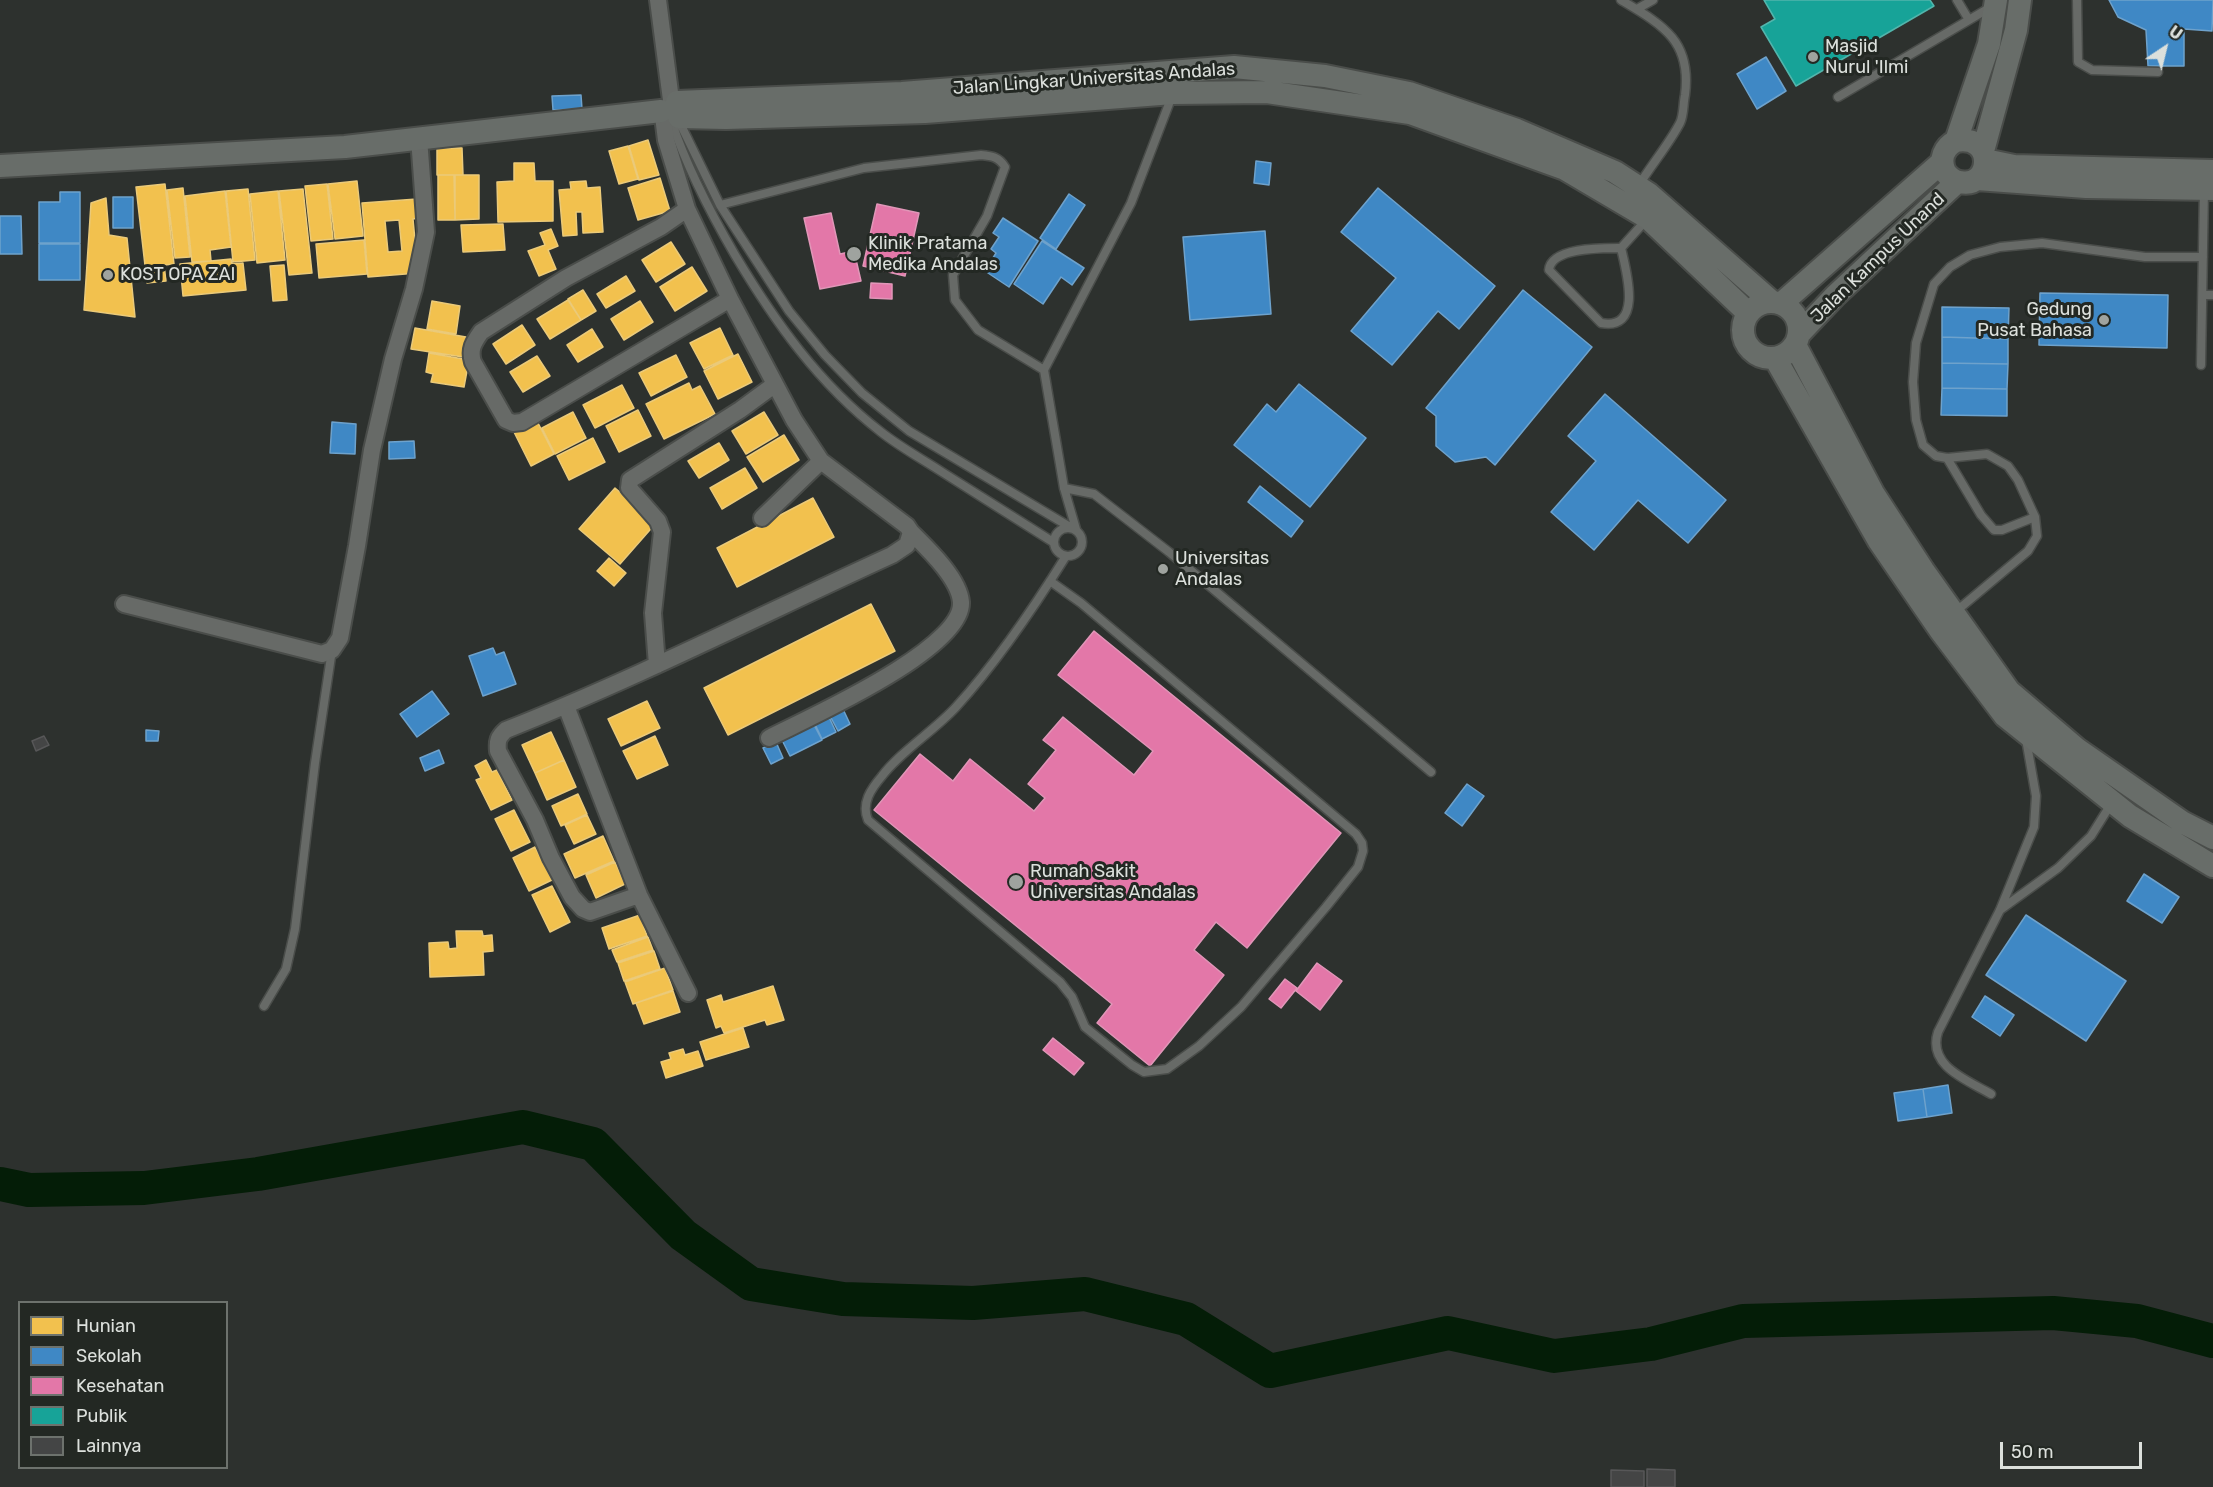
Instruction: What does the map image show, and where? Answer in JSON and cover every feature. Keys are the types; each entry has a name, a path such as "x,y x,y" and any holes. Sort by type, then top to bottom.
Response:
{"street":[{"path":"658,0 671,112 666,140 687,209 730,299 774,385 821,461 907,526 940,561 961,600 960,614 948,632 915,658 883,679 769,738"},
{"path":"1777,302 1942,162 1946,149 1956,141 1989,44 2008,4"},
{"path":"1976,168 2016,30 2008,4"},
{"name":"Jalan Lingkar Universitas Andalas","path":"0,166 345,147 671,112 726,118 925,112 1234,68 1325,76 1409,93 1517,130 1615,172 1638,185 1777,302"},
{"path":"1304,74 1305,98"},
{"name":"Jalan Lingkar Universitas Andalas","path":"1063,91 1267,92 1410,113 1565,169 1629,205 1648,218 1748,313"},
{"path":"124,604 322,654 332,650 340,638 372,450 393,359 414,289 426,232 419,138"},
{"path":"1956,141 1971,141 1976,168"},
{"path":"1942,162 1946,174 1976,168 2014,166 2210,183"},
{"name":"Jalan Kampus Unand","path":"1797,339 1835,297 1976,168"},
{"path":"687,209 661,227 566,278 481,332 473,343 470,353 473,362 506,420 513,423 522,422 730,299"},
{"path":"1797,339 1786,354 1775,358 1759,356 1747,344 1743,328 1748,313 1763,302 1777,302 1796,316 1797,339 1873,493 1954,614 2005,716 2130,816 2213,866"},
{"path":"1775,358 1879,541 1940,630 2077,749 2182,822 2213,838"},
{"path":"657,665 654,613 662,532 658,521 629,488 630,480 741,410 774,385"},
{"path":"762,518 821,461"},
{"path":"639,895 590,912 583,909 572,897 551,858 535,820 498,751 499,737 506,730 657,665 892,555 907,545 911,532"},
{"path":"566,706 639,895 688,993"}],"lane":[{"path":"1621,0 1655,21 1675,40 1683,53 1687,78 1681,120 1638,185"},
{"path":"1637,9 1653,0"},
{"path":"1957,0 1969,20"},
{"path":"2077,0 2078,62 2092,70 2158,72"},
{"path":"1838,96 1969,20 2008,4"},
{"path":"1073,528 1044,370 1131,203 1173,93"},
{"path":"671,112 720,205 789,310 825,354 862,393 909,431 1073,528 1081,534 1082,547 1072,556 1059,554 1053,542 882,433 838,394 789,339 754,286 706,205 678,142 671,112"},
{"path":"720,205 864,168 981,155 995,157 1002,161 1005,167 987,216 953,275 955,300 978,330 1044,370"},
{"path":"2201,365 2203,257 2210,183"},
{"path":"1621,248 1630,287 1627,313 1619,322 1609,325 1601,323 1549,270 1550,263 1556,257 1592,248 1621,248 1648,218"},
{"path":"1954,614 2028,551 2037,536 2035,517 2018,480 2008,466 1987,454 1947,458 1935,456 1923,446 1916,420 1913,382 1916,343 1934,284 1950,267 1970,255 2000,247 2042,243 2145,257 2203,257"},
{"path":"2203,295 2213,295"},
{"path":"1947,458 1981,514 1994,530 2002,530 2035,517"},
{"path":"1064,488 1094,494 1168,552 1431,771"},
{"path":"1053,542 1058,531 1073,528"},
{"path":"1050,581 1081,603 1356,834 1362,843 1363,851 1358,867 1241,1007 1184,1058 1167,1069 1157,1072 1144,1072 1132,1065 1085,1027 1072,997 1060,982 868,820 864,810 866,800 883,775 955,708 1005,648 1066,556"},
{"path":"264,1006 286,969 296,929 315,763 332,650"},
{"path":"1991,1094 1942,1063 1936,1053 1934,1043 2000,910 2034,827 2036,796 2024,731"},
{"path":"2000,910 2058,868 2091,836 2113,802"}],"building: Hunian":[{"path":"648,140 659,175 639,180 629,146"},
{"path":"628,146 638,179 619,184 609,151"},
{"path":"437,148 462,148 463,175 437,175"},
{"path":"514,163 534,163 535,181 553,181 553,221 498,222 497,182 514,181"},
{"path":"438,175 454,175 455,220 438,220"},
{"path":"455,175 479,175 479,219 455,220"},
{"path":"660,178 670,211 638,220 628,188"},
{"path":"357,181 363,236 335,239 328,184"},
{"path":"586,181 587,188 600,187 603,232 583,233 582,212 576,212 577,235 563,236 559,190 571,189 570,182"},
{"path":"165,184 174,264 164,265 166,281 147,283 136,187"},
{"path":"327,184 333,239 311,241 305,186"},
{"path":"183,188 190,257 175,258 167,190"},
{"path":"248,189 255,260 233,262 226,191"},
{"path":"303,189 312,273 289,275 279,191"},
{"path":"225,191 231,247 210,250 211,261 192,262 185,196"},
{"path":"278,191 285,260 257,263 250,194"},
{"name":"KOST OPA ZAI","path":"106,198 109,235 127,238 135,317 84,310 91,203"},
{"path":"417,199 419,218 413,219 418,273 368,277 362,203","holes":["399,220 402,251 388,252 385,221"]},
{"path":"503,224 505,250 463,252 461,225"},
{"path":"551,229 558,246 548,250 556,269 539,276 528,251 545,245 540,233"},
{"path":"364,240 367,274 319,278 316,244"},
{"path":"671,242 685,264 656,282 642,260"},
{"path":"231,259 232,264 243,263 246,290 183,296 180,264"},
{"path":"284,265 287,300 273,301 270,266"},
{"path":"692,267 707,291 675,311 660,287"},
{"path":"626,276 635,291 606,308 597,294"},
{"path":"583,290 596,311 581,320 568,299"},
{"path":"568,300 581,320 550,339 537,319"},
{"path":"432,301 460,306 456,334 427,329"},
{"path":"640,301 653,322 624,340 611,319"},
{"path":"522,325 535,345 506,364 493,344"},
{"path":"415,328 466,337 463,357 411,349"},
{"path":"720,328 733,355 704,369 690,343"},
{"path":"592,329 603,347 578,362 567,345"},
{"path":"429,353 469,360 464,387 431,382 433,374 426,372"},
{"path":"738,354 752,382 718,399 704,371"},
{"path":"676,355 687,377 651,396 639,373"},
{"path":"537,356 550,376 523,392 510,372"},
{"path":"689,383 692,390 700,386 715,414 664,439 646,404"},
{"path":"622,385 634,408 595,428 583,405"},
{"path":"638,410 651,436 619,452 606,426"},
{"path":"573,412 586,438 555,454 542,428"},
{"path":"764,412 778,435 746,454 732,431"},
{"path":"537,421 554,454 531,466 514,432"},
{"path":"784,435 799,460 763,482 747,457"},
{"path":"593,438 605,462 569,480 557,456"},
{"path":"719,443 729,460 699,478 688,461"},
{"path":"745,468 757,488 722,509 710,488"},
{"path":"615,488 656,523 620,564 579,529"},
{"path":"813,498 834,537 737,587 717,548"},
{"path":"609,558 626,573 614,586 597,571"},
{"path":"871,604 895,651 728,735 704,688"},
{"path":"647,701 660,728 621,746 608,719"},
{"path":"551,732 564,760 535,773 522,745"},
{"path":"655,736 668,765 637,779 623,751"},
{"path":"486,760 492,772 497,770 512,800 491,810 476,780 481,778 475,766"},
{"path":"564,760 576,787 547,800 535,773"},
{"path":"578,794 587,814 561,826 552,806"},
{"path":"514,810 530,842 511,851 495,819"},
{"path":"587,815 596,834 574,844 565,825"},
{"path":"603,836 614,861 575,878 564,854"},
{"path":"535,847 552,880 529,891 513,858"},
{"path":"615,862 625,884 596,898 586,875"},
{"path":"552,886 570,922 550,932 532,895"},
{"path":"640,915 647,936 609,949 602,928"},
{"path":"456,931 482,931 483,936 492,935 493,951 483,952 484,975 430,977 429,943 448,942 449,949 457,948"},
{"path":"648,937 653,950 617,962 612,950"},
{"path":"654,951 660,969 624,981 618,963"},
{"path":"665,968 673,990 633,1004 625,982"},
{"path":"773,986 784,1020 767,1025 765,1020 724,1033 721,1026 716,1028 707,1000 721,995 723,1002"},
{"path":"673,991 680,1012 644,1024 636,1003"},
{"path":"743,1028 749,1047 706,1060 700,1042"},
{"path":"683,1049 685,1055 698,1051 703,1066 666,1078 661,1062 671,1059 669,1053"}],"building: Sekolah":[{"path":"2109,0 2213,0 2212,31 2184,29 2184,66 2148,66 2146,30 2118,17"},
{"path":"1766,57 1786,91 1757,109 1737,74"},
{"path":"581,95 582,109 553,110 552,96"},
{"path":"1256,161 1271,163 1269,185 1254,183"},
{"path":"1378,188 1495,286 1459,329 1438,311 1392,365 1351,331 1396,278 1341,232"},
{"path":"60,192 80,192 80,243 39,243 39,202 60,202"},
{"path":"1069,194 1085,205 1056,249 1040,238"},
{"path":"113,197 133,197 133,228 113,228"},
{"path":"0,216 21,216 22,254 0,254"},
{"path":"1003,218 1038,241 1009,287 985,271 996,253 991,249 999,237 993,233"},
{"path":"1265,231 1271,314 1190,320 1183,237"},
{"path":"1042,241 1084,268 1072,285 1061,277 1043,304 1014,284"},
{"path":"39,244 80,244 80,280 39,280"},
{"path":"1523,290 1592,347 1495,465 1486,457 1455,462 1436,446 1436,416 1426,408"},
{"name":"Gedung Pusat Bahasa","path":"2040,293 2168,295 2167,348 2039,345"},
{"path":"1942,307 2009,308 2008,339 1942,337"},
{"path":"1942,337 2008,339 2008,364 1942,363"},
{"path":"1942,363 2008,364 2007,389 1942,388"},
{"path":"1299,384 1366,438 1310,507 1234,445 1267,404 1276,412"},
{"path":"1942,388 2007,389 2007,416 1941,415"},
{"path":"1605,394 1726,500 1688,543 1638,500 1594,550 1551,512 1596,461 1568,436"},
{"path":"332,422 356,424 355,454 330,453"},
{"path":"414,441 415,458 389,459 389,442"},
{"path":"1260,486 1303,521 1291,537 1248,502"},
{"path":"493,648 496,655 504,652 516,684 483,696 469,656"},
{"path":"432,691 449,714 417,737 400,714"},
{"path":"842,707 850,724 838,731 829,714"},
{"path":"828,715 836,732 822,739 814,722"},
{"path":"813,723 822,740 790,756 781,738"},
{"path":"146,730 159,731 158,741 146,741"},
{"path":"776,742 783,758 771,764 763,748"},
{"path":"439,750 444,763 425,771 420,758"},
{"path":"1467,784 1484,796 1462,826 1445,813"},
{"path":"2144,874 2179,897 2162,923 2127,901"},
{"path":"2026,915 2126,981 2086,1041 1986,975"},
{"path":"1985,996 2014,1015 2000,1036 1972,1017"},
{"path":"1948,1085 1952,1113 1927,1117 1923,1089"},
{"path":"1923,1089 1927,1117 1898,1121 1894,1093"}],"building: Kesehatan":[{"path":"877,204 919,213 905,276 863,266"},
{"path":"831,213 840,254 854,251 861,281 820,289 804,218"},
{"path":"871,283 892,284 892,299 870,298"},
{"path":"1094,631 1341,833 1247,948 1216,922 1194,950 1224,975 1150,1066 1097,1023 1112,1004 874,810 920,754 953,781 970,759 1034,811 1045,798 1028,784 1056,750 1043,740 1063,717 1134,775 1153,751 1058,675"},
{"path":"1317,963 1342,981 1320,1010 1296,991"},
{"path":"1285,979 1297,988 1281,1008 1269,999"},
{"path":"1053,1038 1084,1063 1074,1075 1043,1050"}],"building: Publik":[{"name":"Masjid Nurul 'Ilmi","path":"1764,0 1930,0 1934,6 1796,86 1761,27 1775,19"}],"building: Lainnya":[{"path":"44,736 49,745 36,751 32,741"},
{"path":"1647,1469 1675,1470 1675,1487 1647,1487"},
{"path":"1611,1470 1644,1471 1644,1487 1611,1487"}],"waterway":[{"path":"0,1184 29,1190 144,1188 258,1174 523,1127 593,1144 683,1235 751,1284 843,1299 973,1303 1085,1294 1186,1319 1270,1371 1448,1333 1554,1356 1651,1344 1743,1321 2053,1313 2137,1321 2213,1341"}],"place":[{"name":"Masjid Nurul 'Ilmi","path":"1813,57"},
{"name":"Klinik Pratama Medika Andalas","path":"854,254"},
{"name":"KOST OPA ZAI","path":"108,275"},
{"name":"Gedung Pusat Bahasa","path":"2104,320"},
{"name":"Universitas Andalas","path":"1163,569"},
{"name":"Rumah Sakit Universitas Andalas","path":"1016,882"}]}
